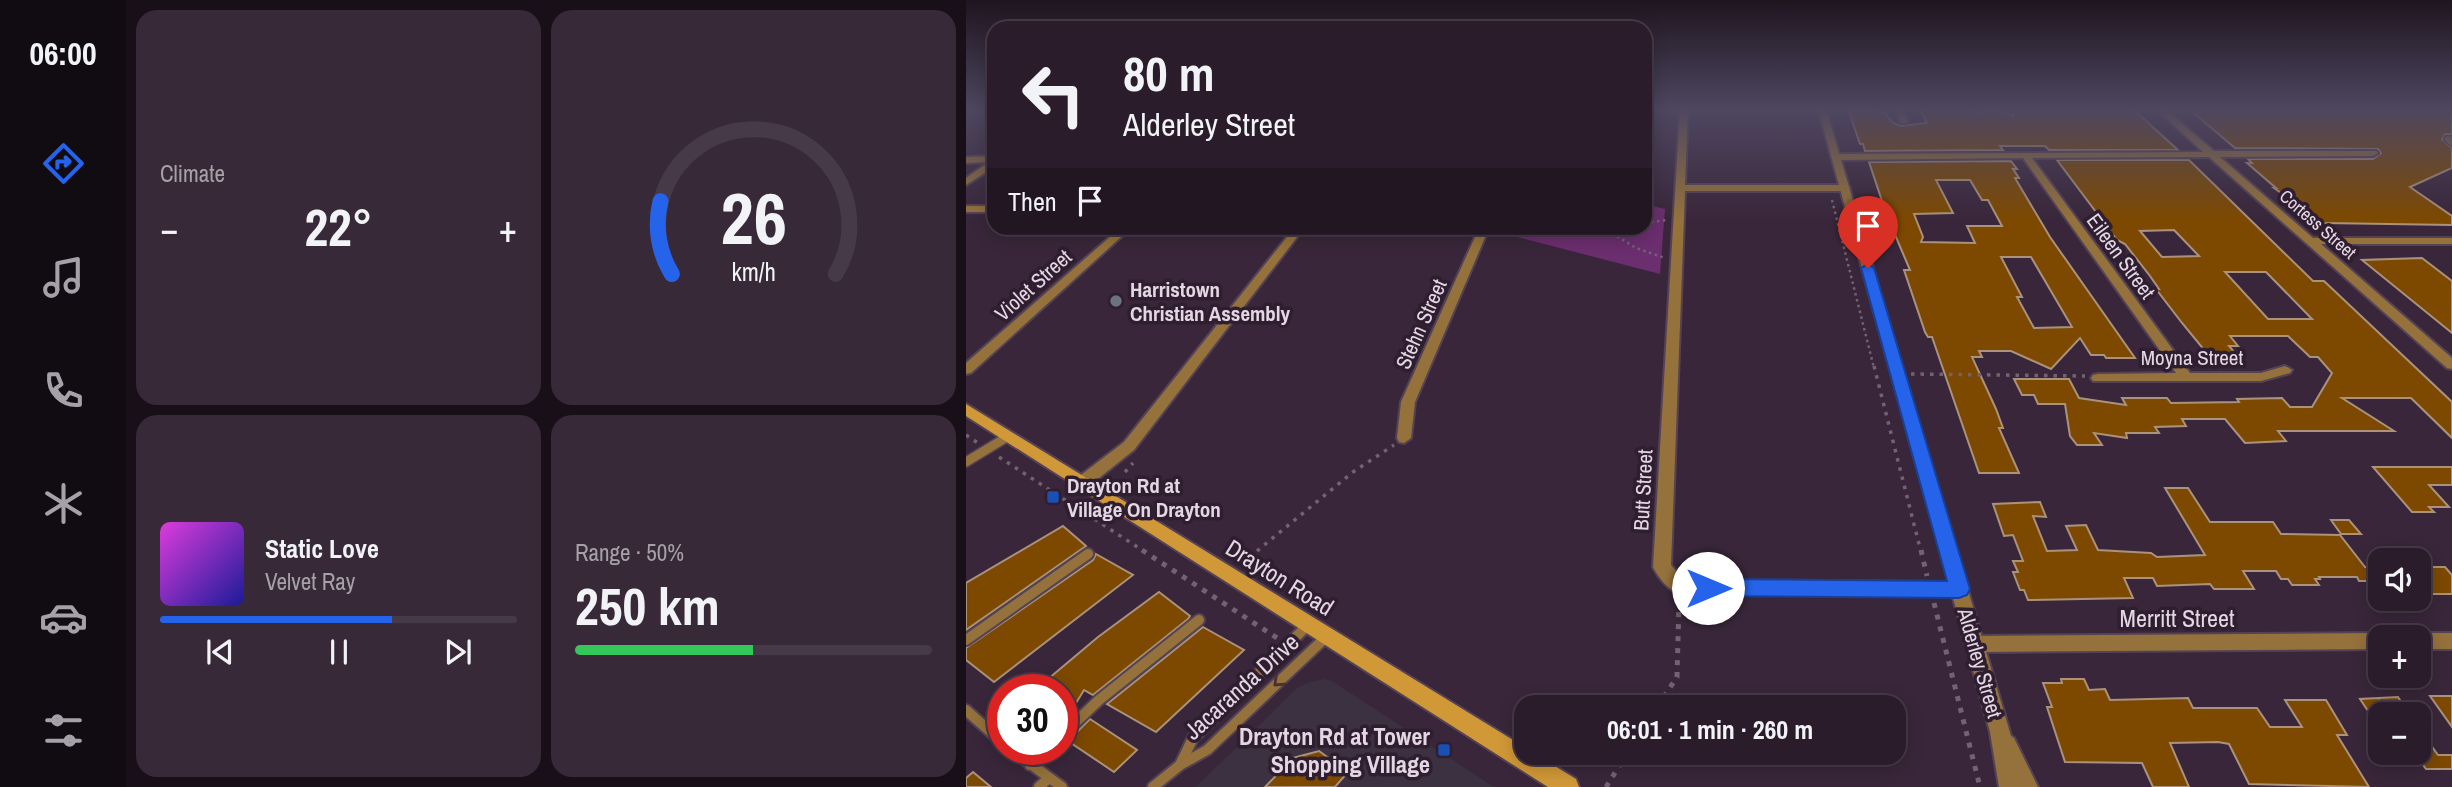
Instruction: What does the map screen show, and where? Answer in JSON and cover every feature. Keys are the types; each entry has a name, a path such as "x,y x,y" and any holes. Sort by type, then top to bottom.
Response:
{"main road":[{"name":"Drayton Road","path":"966,409 1568,787"}],"street":[{"name":"Butt Street","path":"1680,587 1662,567 1683,146"},
{"name":"Alderley Street","path":"1833,146 1836,157 1837,188 1898,374 2000,732 2010,787"},
{"name":"Cortess Street","path":"2202,146 2451,362"},
{"path":"1836,157 2374,153"},
{"name":"Eileen Street","path":"2026,156 2186,378"},
{"path":"966,160 987,161"},
{"path":"966,182 987,166"},
{"path":"1681,188 1837,188"},
{"path":"966,209 987,209"},
{"name":"Violet Street","path":"966,370 1118,235"},
{"path":"1083,482 1129,446 1294,235"},
{"name":"Stehn Street","path":"1405,438 1408,402 1480,235"},
{"path":"2310,241 2452,241"},
{"name":"Moyna Street","path":"2098,378 2261,377 2285,370"},
{"path":"1680,587 1959,589"},
{"name":"Merritt Street","path":"1975,644 2368,641"},
{"path":"2431,641 2452,641"},
{"name":"Alderley Street","path":"2000,732 2027,787"}],"lane":[{"path":"966,462 1007,437"},
{"path":"966,640 1088,554"},
{"path":"1078,720 1199,620"},
{"name":"Jacaranda Drive","path":"1180,765 1193,738 1309,624"},
{"name":"Jacaranda Drive","path":"1153,787 1180,765 1207,750 1328,636"},
{"path":"966,710 987,729"},
{"path":"1030,765 1044,782 1062,787"}],"path":[{"path":"1837,188 1930,589 1980,787"},
{"path":"1652,222 1679,219"},
{"path":"1616,235 1660,257 1677,259"},
{"path":"1898,374 2068,374 2098,378"},
{"path":"966,435 1278,639"},
{"path":"1257,551 1353,472 1405,438"},
{"path":"1665,695 1676,677 1680,587"},
{"path":"1606,787 1620,765"}],"shaded area":[{"path":"1652,206 1665,209 1660,274 1510,235 1652,235"},
{"path":"1324,679 1332,681 1494,787 1196,787 1297,688"}],"building":[{"path":"1863,146 2173,146 2178,150 2049,150 2045,146 2000,146 2003,150 1865,151"},
{"path":"2232,146 2449,146 2452,148 2452,168 2410,187 2452,216 2452,225 2324,223 2274,188 2247,163 2252,163 2248,159 2373,159 2381,153 2378,149 2235,148"},
{"path":"2057,160 2189,160 2313,281 2324,281 2452,402 2452,438 2411,398 2342,398 2394,431 2278,431 2286,441 2245,443 2225,419 2182,419 2186,426 2155,427 2159,433 2126,433 2127,438 2094,433 2102,445 2077,445 2070,436 2065,404 2038,404 2034,395 2022,395 2014,379 2069,379 2079,398 2126,405 2122,398 2167,398 2171,403 2282,398 2290,407 2312,407 2332,373 2318,357 2310,357 2288,336 2230,336 2238,346 2229,346 2242,361 2218,362 2182,323 2125,244 2117,240","holes":["2174,230 2199,256 2162,257 2140,231","2225,272 2266,272 2312,319 2268,319"]},
{"path":"2011,161 2017,169 2013,169 2019,178 2015,178 2050,237 2135,358 2091,355 2080,338 2051,369 2011,351 1979,351 1982,357 1972,357 1996,409 2003,428 1999,428 2019,473 1979,473 1932,337 1928,337 1925,332 1904,270 1910,270 1887,216 1869,162","holes":["1936,180 1970,180 1982,200 1988,200 2002,226 1967,226 1975,243 1921,242 1923,237 1914,214 1953,213","2001,257 2031,257 2072,327 2034,328 2017,297 2022,297"]},
{"path":"2422,258 2452,281 2452,333 2362,260"},
{"path":"2373,467 2452,467 2452,485 2429,485 2449,507 2429,507 2434,512 2412,512"},
{"path":"2165,488 2188,488 2210,522 2273,522 2281,534 2340,535 2365,567 2368,567 2368,581 2359,581 2357,577 2319,577 2320,579 2315,579 2319,585 2292,585 2288,579 2281,579 2276,571 2243,571 2254,589 2214,589 2210,584 2157,586 2153,578 2124,578 2133,598 2028,600 2024,590 2020,590 2013,572 2018,572 2013,561 2023,561 2013,535 2004,536 1993,504 2040,502 2046,517 2033,516 2047,551 2077,550 2066,526 2086,525 2098,550 2151,553 2157,557 2205,555"},
{"path":"2331,520 2349,520 2361,534 2341,534"},
{"path":"1063,526 1086,546 966,630 966,583"},
{"path":"1096,554 1133,575 1004,674 987,674 987,676 966,660 966,648 1093,560"},
{"path":"2431,567 2445,567 2452,575 2452,594 2431,594"},
{"path":"1159,592 1190,616 1093,695 1084,690 1078,700 1078,674 1054,674"},
{"path":"1203,627 1244,650 1156,732 1107,704"},
{"path":"2061,679 2084,679 2089,690 2105,689 2110,700 2188,698 2193,708 2257,708 2270,727 2302,727 2285,700 2326,700 2347,735 2337,735 2369,787 2249,784 2229,744 2218,742 2170,743 2189,787 2153,787 2142,763 2065,762 2047,707 2052,707 2043,683 2062,683"},
{"path":"2430,696 2452,696 2452,727"},
{"path":"2398,697 2401,702 2368,702 2368,711 2360,699"},
{"path":"1090,719 1137,750 1114,772 1078,748 1078,731"},
{"path":"2431,745 2438,755 2452,755 2452,769 2426,769 2423,765 2431,765"},
{"path":"1319,751 1348,772 1335,787 1265,787 1293,758"},
{"path":"973,772 991,787 966,787 966,778"}],"place":[{"name":"Harristown Christian Assembly","path":"1116,301"},
{"name":"Drayton Rd at Village On Drayton","path":"1053,497"},
{"name":"Drayton Rd at Tower Shopping Village","path":"1444,750"}],"route":[{"path":"1708,588 1959,589 1868,268"}]}
